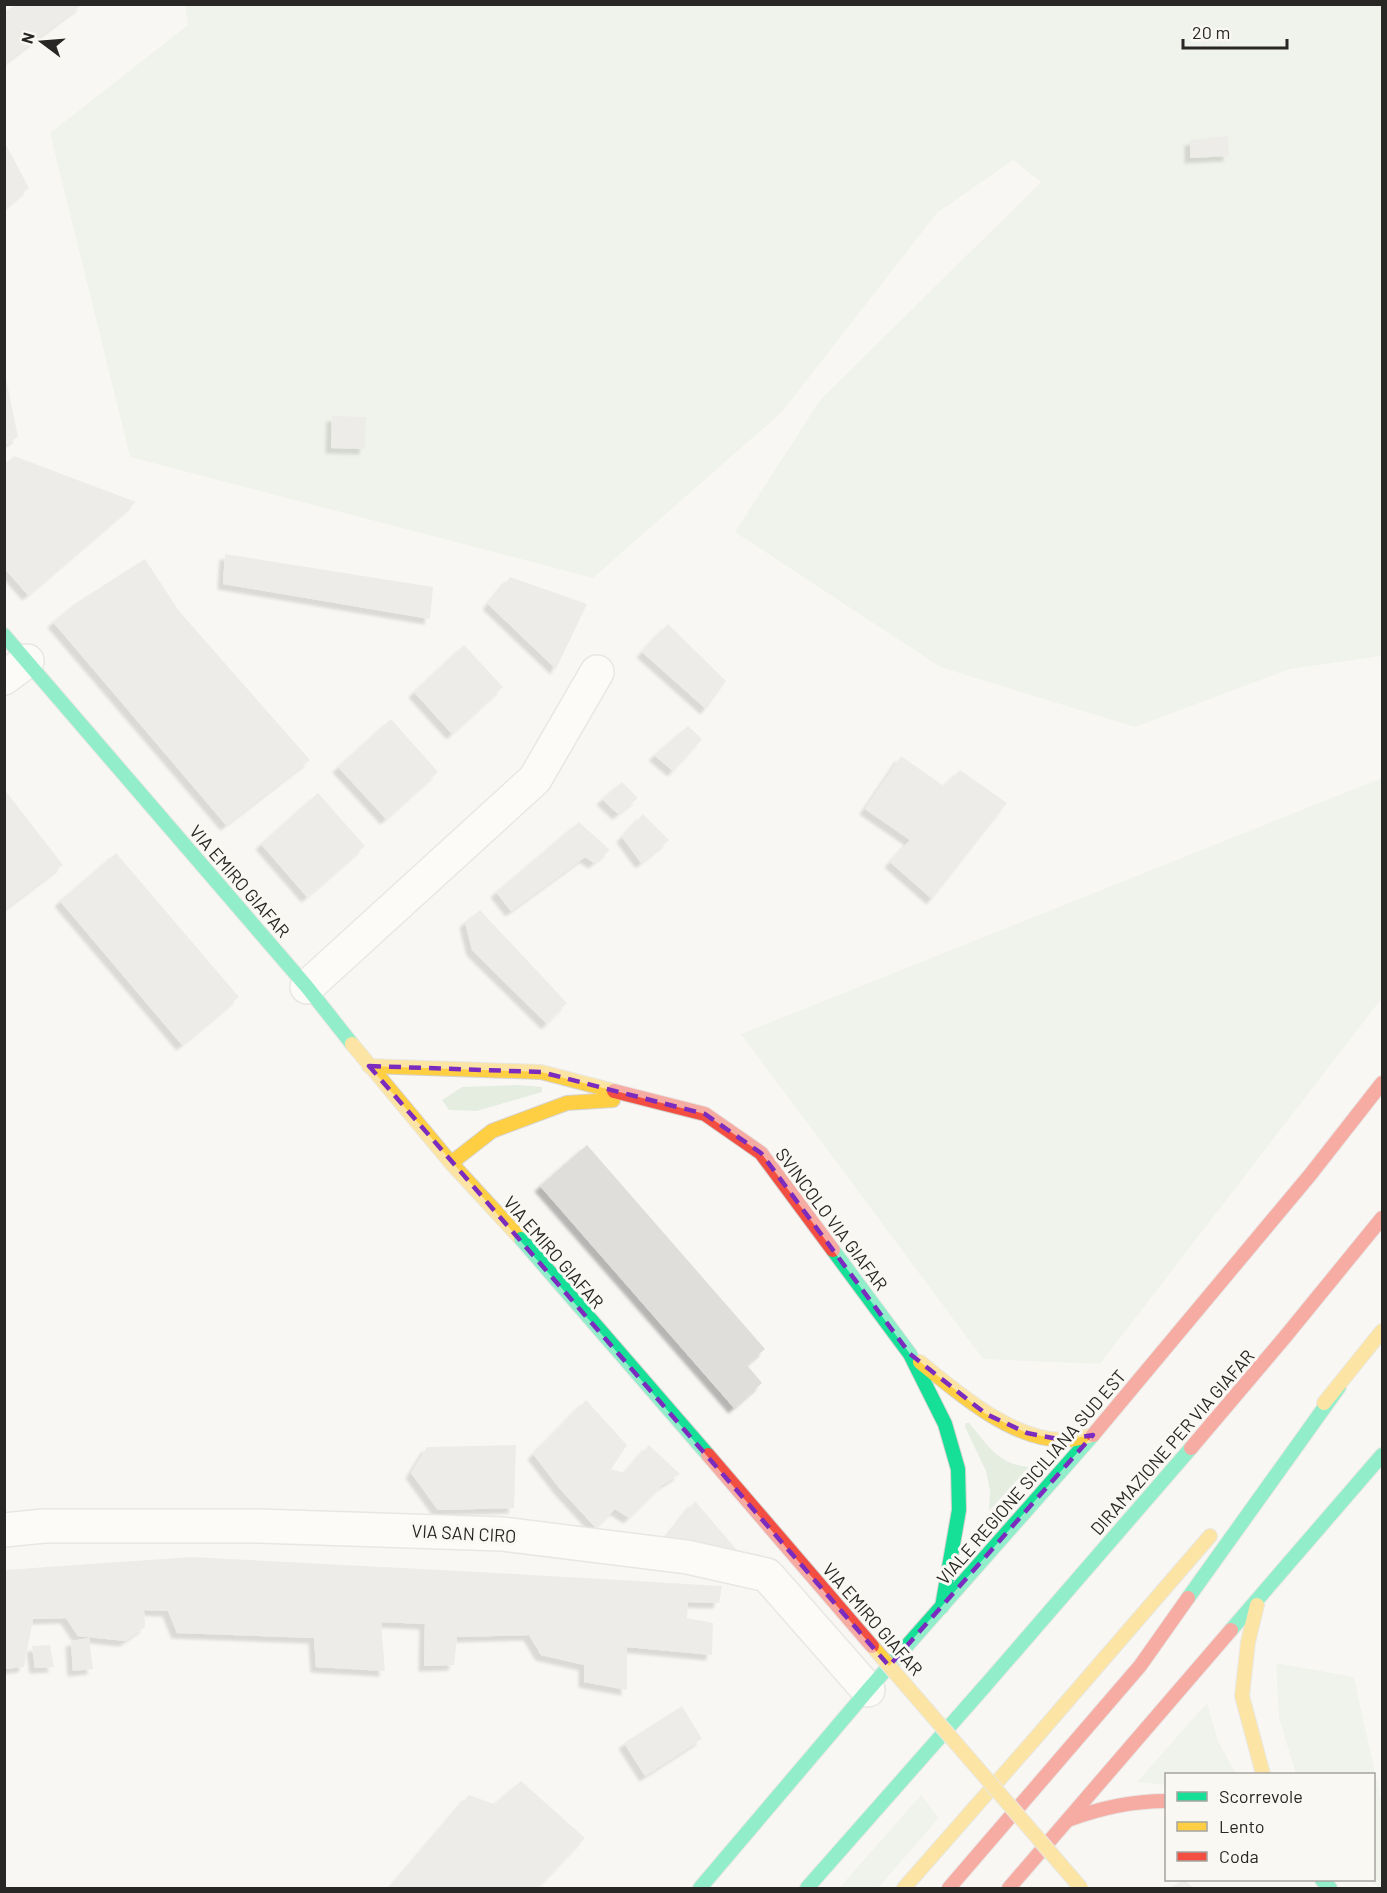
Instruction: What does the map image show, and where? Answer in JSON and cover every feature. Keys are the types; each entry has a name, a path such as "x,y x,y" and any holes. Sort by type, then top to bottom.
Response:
{"main road":[{"name":"VIA EMIRO GIAFAR","path":"4,635 16,670 307,987 369,1066 451,1163 521,1239 1082,1888"},
{"name":"SVINCOLO VIA GIAFAR","path":"369,1066 541,1072 705,1114 761,1153 910,1354 945,1424 958,1469 959,1510 942,1606"},
{"name":"VIALE REGIONE SICILIANA SUD EST","path":"700,1888 868,1689 1093,1435 1310,1175 1383,1083"},
{"name":"SVINCOLO VIA GIAFAR","path":"451,1163 492,1131 567,1102 643,1098"},
{"name":"DIRAMAZIONE PER VIA GIAFAR","path":"807,1888 1207,1431 1316,1302 1383,1218"},
{"path":"1245,1496 1339,1387 1383,1331"},
{"name":"SVINCOLO VIA GIAFAR","path":"910,1354 986,1414 1028,1433 1063,1440 1093,1435"},
{"path":"949,1888 1140,1666 1339,1387"},
{"path":"1009,1888 1383,1455"},
{"path":"904,1888 1221,1523"},
{"path":"1258,1601 1248,1642 1242,1696 1263,1773"},
{"path":"1068,1820 1099,1809 1131,1802 1165,1801"}],"street":[{"path":"307,987 535,779 597,672"},
{"name":"VIA SAN CIRO","path":"4,1530 44,1526 258,1526 502,1534 687,1557 767,1575 868,1689"}],"highlighted area":[{"path":"369,1066 541,1072 705,1114 761,1153 910,1354 986,1414 1027,1433 1063,1440 1093,1435 889,1666"}],"shaded area":[{"path":"185,5 1382,5 1382,656 1290,669 1135,727 940,667 735,532 820,400 1041,182 1013,160 937,213 782,412 593,578 130,457 50,133 188,25"},
{"path":"1382,778 1382,998 1100,1364 983,1359 741,1034"},
{"path":"519,1085 542,1087 542,1092 477,1111 449,1110 442,1100 462,1087"},
{"path":"966,1423 969,1423 1001,1458 1029,1467 989,1511 990,1491 986,1471 965,1427"},
{"path":"1276,1663 1354,1677 1375,1773 1296,1773 1279,1718"},
{"path":"1207,1703 1218,1741 1235,1773 1165,1773 1165,1785 1137,1782"},
{"path":"1375,1773 1382,1805 1382,1887 1378,1887 1370,1881 1375,1881"},
{"path":"921,1795 939,1818 878,1888 839,1888"}],"building":[{"path":"16,4 83,4 4,64 4,13"},
{"path":"1228,136 1229,156 1190,158 1190,140"},
{"path":"4,141 29,188 5,208 4,206"},
{"path":"4,369 18,437 4,446"},
{"path":"332,416 366,417 365,449 331,448"},
{"path":"14,456 136,502 28,595 4,568 4,465"},
{"path":"225,554 433,587 430,619 223,584"},
{"path":"145,559 179,611 310,760 226,825 53,622 76,603"},
{"path":"510,577 587,604 556,669 488,604"},
{"path":"668,624 726,681 706,709 642,652"},
{"path":"464,645 503,687 452,734 414,692"},
{"path":"391,719 438,772 386,819 338,767"},
{"path":"688,726 702,739 673,771 654,755"},
{"path":"901,756 944,786 960,770 1007,803 932,899 890,862 910,840 865,809"},
{"path":"622,782 638,798 618,814 602,799"},
{"path":"4,789 63,865 4,910"},
{"path":"318,793 365,846 307,897 261,844"},
{"path":"643,814 669,840 641,863 622,837"},
{"path":"579,822 610,850 594,863 585,857 511,911 496,892"},
{"path":"116,853 239,997 182,1045 60,901"},
{"path":"480,910 567,1003 547,1024 472,950 465,922"},
{"path":"587,1145 765,1349 747,1365 762,1383 734,1408 540,1186"},
{"path":"586,1400 627,1445 611,1469 625,1473 649,1445 680,1474 662,1485 629,1518 615,1509 596,1528 560,1489 533,1454"},
{"path":"516,1445 514,1508 438,1510 411,1473 427,1447"},
{"path":"695,1501 743,1557 666,1538"},
{"path":"192,1557 722,1586 719,1603 688,1602 687,1618 713,1623 712,1655 627,1647 627,1690 584,1682 584,1665 541,1655 529,1635 457,1637 454,1665 424,1666 425,1624 381,1622 385,1671 316,1667 314,1638 177,1633 168,1611 144,1610 145,1627 125,1641 78,1636 66,1618 33,1619 24,1667 4,1669 4,1570"},
{"path":"89,1638 93,1669 73,1671 71,1641"},
{"path":"50,1645 54,1667 35,1668 32,1646"},
{"path":"682,1706 702,1739 645,1776 624,1743"},
{"path":"521,1781 585,1838 538,1888 391,1887 469,1795 494,1804"},
{"path":"1180,1881 1185,1881 1194,1888 1173,1888"}],"traffic: fast":[{"path":"4,635 307,987 352,1044"},
{"path":"521,1239 708,1455"},
{"path":"833,1250 910,1354 945,1424 958,1469 959,1510 942,1607"},
{"path":"1188,1598 1339,1387"},
{"path":"700,1888 868,1690 1093,1435"},
{"path":"985,1686 1191,1448"},
{"path":"1231,1630 1382,1455"},
{"path":"807,1888 985,1686"},
{"path":"1323,1881 1330,1888"}],"traffic: slow":[{"path":"352,1044 451,1163 521,1239"},
{"path":"369,1066 541,1072 614,1091"},
{"path":"451,1163 492,1131 567,1103 613,1100"},
{"path":"1324,1403 1382,1331"},
{"path":"920,1362 969,1401 1006,1424 1026,1433 1065,1440 1093,1435"},
{"path":"1033,1741 1210,1536"},
{"path":"1257,1605 1248,1642 1242,1696 1263,1773"},
{"path":"872,1646 1081,1888"},
{"path":"904,1888 1033,1741"}],"traffic: jam":[{"path":"1093,1435 1310,1175 1382,1083"},
{"path":"614,1091 705,1114 761,1153 833,1250"},
{"path":"1191,1448 1382,1218"},
{"path":"708,1455 872,1646"},
{"path":"949,1888 1140,1666 1188,1598"},
{"path":"1009,1888 1231,1630"},
{"path":"1068,1820 1116,1806 1165,1801"}]}
